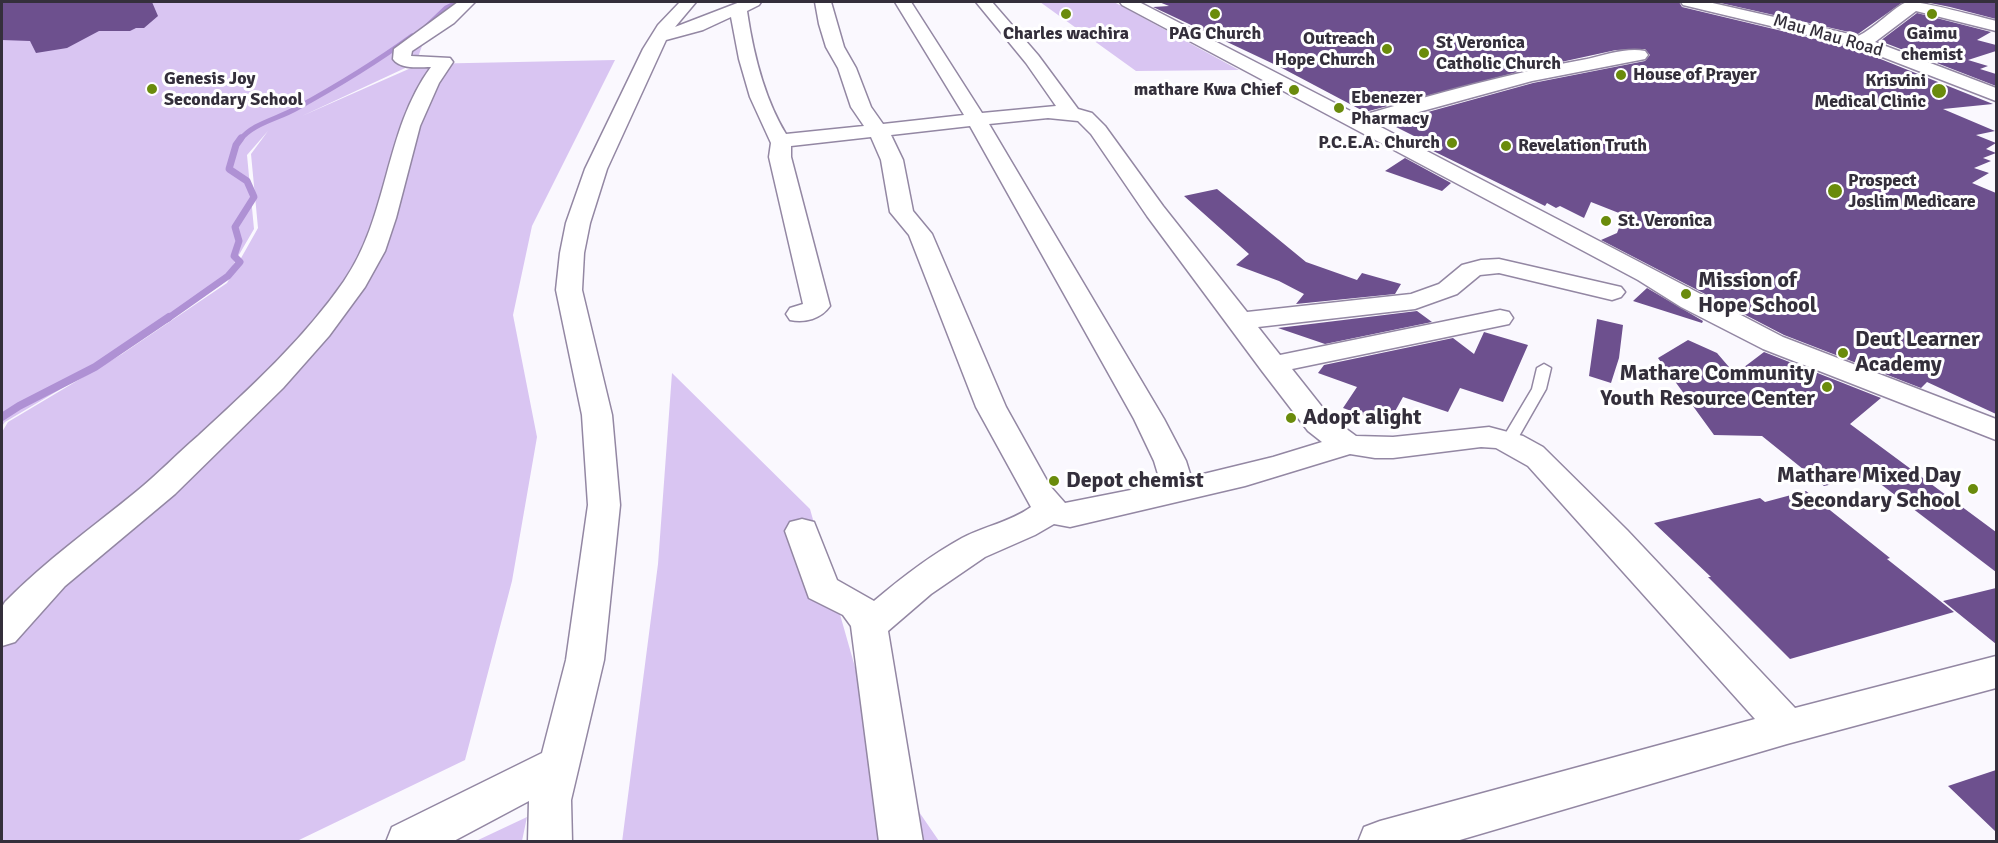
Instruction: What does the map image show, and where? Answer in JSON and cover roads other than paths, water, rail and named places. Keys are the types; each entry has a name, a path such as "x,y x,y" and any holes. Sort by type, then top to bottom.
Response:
{"street":[{"path":"2,632 35,591 163,487 248,406 282,373 335,312 376,245 409,123 431,80 445,63 402,59 403,49 448,19 467,2"},
{"path":"550,842 550,800 585,660 603,505 597,415 569,290 569,274 578,223 596,169 660,38 688,2"},
{"path":"823,2 827,24 835,47 847,68 861,107 876,129 892,160 902,212 920,234 991,407 1038,493 1050,509 1059,514 1070,515 1300,462 1347,444"},
{"path":"903,2 976,119 1149,419 1170,461 1179,490"},
{"path":"984,2 1032,59 1071,113"},
{"path":"1128,2 1773,343 1996,430"},
{"name":"Mau Mau Road","path":"1689,2 1860,42 1996,95"},
{"path":"1860,42 1875,35 1915,3 1996,26"},
{"path":"660,38 684,31 745,5 757,85 769,121 781,143 780,157 817,306 811,311 799,314"},
{"path":"1357,123 1576,64 1639,55"},
{"path":"781,143 876,129 1048,112 1071,113 1085,117 1098,130 1130,177 1272,365 1319,424 1335,438 1347,444 1381,449 1481,436 1496,437 1509,441 1539,459 1787,727"},
{"path":"1240,321 1414,301 1448,289 1471,270 1480,267 1499,266 1612,292"},
{"path":"1272,365 1500,318"},
{"path":"869,626 929,577 975,547 1036,520 1050,509"},
{"path":"802,531 822,588 830,594 859,606 869,626 901,842"},
{"path":"1380,842 1787,727 1996,672"},
{"path":"408,842 560,764"}],"lane":[{"path":"1509,441 1539,389 1544,368"}],"waterway":[{"path":"426,27 446,8 459,2"},
{"path":"240,140 259,125 290,112 341,83 412,36"},
{"path":"167,319 228,276 240,262 234,256 239,241 235,227 254,197 247,181 229,169 236,145 241,138"},
{"path":"2,417 95,367 169,317"}],"place":[{"name":"Charles wachira","path":"1066,14"},
{"name":"PAG Church","path":"1215,14"},
{"name":"Gaimu chemist","path":"1932,14"},
{"name":"Outreach Hope Church","path":"1387,49"},
{"name":"St Veronica Catholic Church","path":"1424,53"},
{"name":"House of Prayer","path":"1621,75"},
{"name":"Genesis Joy Secondary School","path":"152,89"},
{"name":"mathare Kwa Chief","path":"1294,90"},
{"name":"Krisvini Medical Clinic","path":"1939,91"},
{"name":"Ebenezer Pharmacy","path":"1339,108"},
{"name":"P.C.E.A. Church","path":"1452,143"},
{"name":"Revelation Truth","path":"1506,146"},
{"name":"Prospect Joslim Medicare","path":"1835,191"},
{"name":"St. Veronica","path":"1606,221"},
{"name":"Mission of Hope School","path":"1686,294"},
{"name":"Deut Learner Academy","path":"1843,353"},
{"name":"Mathare Community Youth Resource Center","path":"1827,387"},
{"name":"Adopt alight","path":"1291,418"},
{"name":"Depot chemist","path":"1054,481"},
{"name":"Mathare Mixed Day Secondary School","path":"1973,489"}]}
